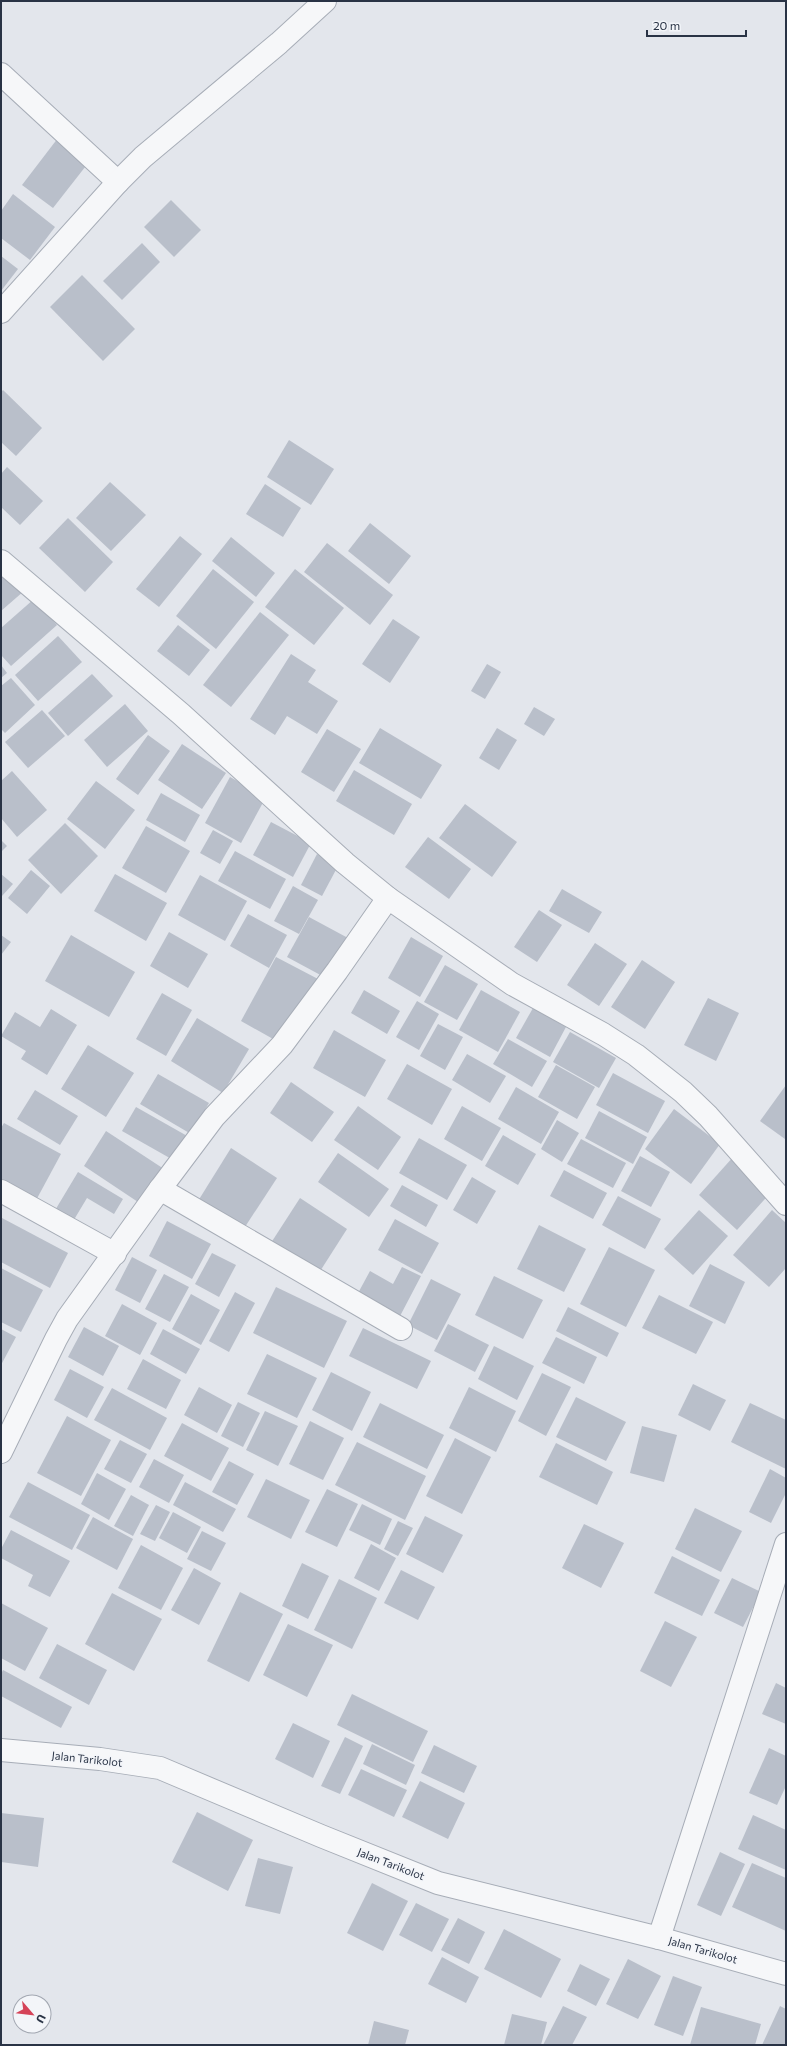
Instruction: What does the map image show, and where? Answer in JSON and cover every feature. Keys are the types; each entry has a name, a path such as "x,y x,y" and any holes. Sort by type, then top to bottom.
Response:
{"street":[{"path":"1,312 118,182 143,157 279,43 325,1"},
{"path":"1,74 118,182"},
{"path":"1,561 181,714 345,863 388,898 512,984 603,1034 636,1055 683,1092 698,1106 786,1204"},
{"path":"1,1452 56,1339 68,1319 160,1189 214,1117 282,1045 337,971 388,898"},
{"path":"160,1189 401,1330"},
{"path":"1,1191 115,1254"},
{"path":"659,1938 786,1544"},
{"name":"Jalan Tarikolot","path":"1,1750 100,1759 160,1768 321,1836 438,1883 659,1938 786,1974"}],"building":[{"path":"58,138 89,162 53,208 22,185"},
{"path":"13,194 55,227 30,260 1,238 1,211"},
{"path":"171,200 201,230 174,257 144,227"},
{"path":"142,243 160,262 122,300 103,281"},
{"path":"1,256 18,269 1,291"},
{"path":"82,275 135,329 103,361 50,307"},
{"path":"3,390 42,428 16,456 1,442 1,392"},
{"path":"289,440 334,469 311,505 267,477"},
{"path":"7,467 43,501 20,525 1,507 1,474"},
{"path":"110,482 146,515 111,551 76,518"},
{"path":"265,484 301,508 283,537 246,514"},
{"path":"68,518 113,562 85,592 39,548"},
{"path":"370,523 411,556 389,584 348,551"},
{"path":"180,536 202,554 159,607 136,589"},
{"path":"231,537 275,573 256,597 212,561"},
{"path":"327,543 393,595 370,625 304,572"},
{"path":"1,565 24,591 1,611"},
{"path":"213,569 254,602 216,649 176,616"},
{"path":"295,569 344,608 314,645 265,607"},
{"path":"34,599 57,625 11,666 1,655 1,628"},
{"path":"260,612 289,635 231,707 203,685"},
{"path":"393,619 420,637 390,683 362,664"},
{"path":"178,625 210,650 189,676 157,651"},
{"path":"58,636 82,662 38,701 15,675"},
{"path":"291,654 316,670 308,682 338,701 317,734 287,716 275,735 250,719"},
{"path":"487,664 501,672 485,699 471,691"},
{"path":"1,665 7,673 1,678"},
{"path":"92,674 113,696 68,736 48,713"},
{"path":"11,678 35,705 5,733 1,729 1,686"},
{"path":"125,704 148,731 107,767 84,740"},
{"path":"534,707 555,719 544,736 524,724"},
{"path":"42,710 65,736 28,768 5,742"},
{"path":"380,728 442,765 421,799 359,763"},
{"path":"497,728 517,740 499,770 479,758"},
{"path":"327,729 361,749 334,792 301,772"},
{"path":"148,735 170,751 138,795 116,779"},
{"path":"182,744 226,773 202,809 158,780"},
{"path":"354,770 412,804 394,835 336,801"},
{"path":"12,771 47,810 17,837 1,818 1,781"},
{"path":"230,777 266,797 241,843 205,823"},
{"path":"96,781 135,810 105,849 67,819"},
{"path":"161,793 200,815 185,842 146,820"},
{"path":"465,804 517,842 492,877 439,838"},
{"path":"271,822 311,843 293,877 253,855"},
{"path":"65,823 98,856 61,894 28,860"},
{"path":"146,826 190,851 166,893 122,868"},
{"path":"213,830 233,841 220,864 200,853"},
{"path":"428,837 471,869 449,899 405,867"},
{"path":"1,840 7,846 1,852"},
{"path":"235,851 286,879 270,909 218,881"},
{"path":"317,854 338,866 322,896 301,885"},
{"path":"31,870 50,886 27,914 8,898"},
{"path":"1,874 13,884 1,897"},
{"path":"115,874 167,903 146,941 94,911"},
{"path":"200,875 247,901 225,941 178,915"},
{"path":"293,886 318,900 299,934 274,921"},
{"path":"562,889 602,912 589,933 549,911"},
{"path":"539,910 562,925 537,962 514,947"},
{"path":"248,914 287,935 269,968 230,946"},
{"path":"309,917 348,938 326,978 287,957"},
{"path":"169,932 208,954 188,988 150,966"},
{"path":"1,935 11,942 1,955"},
{"path":"71,935 135,972 109,1017 45,981"},
{"path":"411,937 443,956 420,997 388,978"},
{"path":"595,943 627,964 599,1006 567,985"},
{"path":"276,957 318,979 282,1044 241,1021"},
{"path":"642,960 675,982 645,1029 611,1007"},
{"path":"445,965 478,984 457,1020 424,1002"},
{"path":"364,990 400,1011 387,1034 351,1013"},
{"path":"481,990 520,1012 498,1052 459,1030"},
{"path":"162,993 192,1010 166,1056 136,1039"},
{"path":"708,998 739,1013 716,1061 684,1045"},
{"path":"417,1001 439,1014 419,1050 396,1037"},
{"path":"533,1008 566,1027 550,1057 516,1038"},
{"path":"51,1009 77,1025 47,1075 21,1059 26,1051 1,1036 15,1012 40,1027"},
{"path":"197,1018 249,1049 223,1093 171,1061"},
{"path":"438,1024 463,1037 445,1070 420,1056"},
{"path":"334,1030 386,1060 365,1097 313,1068"},
{"path":"570,1032 616,1058 599,1088 553,1062"},
{"path":"508,1039 547,1061 532,1087 493,1064"},
{"path":"88,1045 134,1073 106,1117 61,1089"},
{"path":"467,1054 506,1076 490,1103 452,1080"},
{"path":"407,1064 452,1089 432,1125 387,1099"},
{"path":"556,1065 595,1087 577,1119 538,1097"},
{"path":"613,1073 665,1101 648,1133 596,1105"},
{"path":"158,1074 209,1103 191,1134 140,1104"},
{"path":"291,1082 334,1112 312,1142 270,1113"},
{"path":"786,1085 786,1137 785,1139 760,1121"},
{"path":"516,1087 559,1112 541,1144 498,1119"},
{"path":"35,1090 78,1116 60,1145 17,1119"},
{"path":"358,1106 401,1137 378,1170 334,1140"},
{"path":"462,1106 501,1128 482,1161 444,1139"},
{"path":"136,1107 189,1137 175,1161 122,1131"},
{"path":"674,1109 720,1144 691,1184 645,1149"},
{"path":"599,1111 647,1137 633,1164 585,1138"},
{"path":"557,1120 579,1133 562,1162 541,1149"},
{"path":"4,1123 61,1154 34,1204 1,1186 1,1128"},
{"path":"106,1131 164,1169 141,1204 84,1166"},
{"path":"503,1135 536,1154 518,1185 485,1166"},
{"path":"419,1138 467,1165 447,1200 399,1173"},
{"path":"581,1139 626,1163 613,1188 567,1164"},
{"path":"231,1148 277,1178 243,1230 198,1201"},
{"path":"338,1153 389,1189 369,1217 318,1182"},
{"path":"640,1156 670,1172 651,1207 621,1191"},
{"path":"734,1156 772,1191 737,1230 699,1195"},
{"path":"564,1170 607,1193 593,1219 550,1196"},
{"path":"78,1172 123,1199 114,1214 87,1198 72,1223 54,1212"},
{"path":"472,1177 496,1191 477,1224 453,1210"},
{"path":"402,1185 438,1205 426,1227 390,1206"},
{"path":"618,1196 661,1219 645,1249 602,1225"},
{"path":"300,1198 347,1229 317,1276 269,1246"},
{"path":"699,1210 728,1236 693,1275 664,1249"},
{"path":"772,1210 786,1223 786,1268 769,1287 733,1255"},
{"path":"2,1218 68,1253 50,1288 1,1262"},
{"path":"395,1219 439,1243 422,1274 378,1250"},
{"path":"167,1221 211,1244 192,1279 149,1256"},
{"path":"539,1225 586,1249 564,1292 517,1269"},
{"path":"609,1247 655,1270 626,1327 580,1304"},
{"path":"212,1253 236,1265 219,1297 195,1284"},
{"path":"132,1257 157,1270 140,1303 115,1290"},
{"path":"710,1264 745,1282 725,1324 689,1306"},
{"path":"402,1267 421,1276 399,1318 357,1295 370,1271 393,1284"},
{"path":"1,1268 43,1290 21,1332 1,1322"},
{"path":"164,1274 189,1287 170,1322 145,1309"},
{"path":"494,1276 543,1300 523,1339 475,1315"},
{"path":"431,1279 461,1294 437,1340 408,1325"},
{"path":"276,1287 347,1321 324,1368 253,1333"},
{"path":"235,1292 255,1303 229,1352 209,1341"},
{"path":"191,1294 220,1310 201,1345 172,1329"},
{"path":"659,1295 713,1322 696,1354 642,1328"},
{"path":"122,1304 157,1323 140,1355 105,1336"},
{"path":"568,1307 619,1333 607,1357 556,1331"},
{"path":"448,1324 489,1345 475,1372 434,1351"},
{"path":"84,1327 119,1346 103,1376 68,1357"},
{"path":"363,1328 431,1361 417,1389 349,1356"},
{"path":"1,1329 16,1337 1,1365"},
{"path":"163,1329 200,1349 186,1374 150,1354"},
{"path":"556,1337 597,1357 584,1384 542,1363"},
{"path":"494,1346 534,1366 517,1400 478,1379"},
{"path":"267,1354 317,1378 297,1418 247,1394"},
{"path":"143,1359 181,1380 166,1409 127,1389"},
{"path":"70,1369 104,1387 87,1418 54,1400"},
{"path":"331,1372 371,1392 352,1431 312,1410"},
{"path":"542,1373 571,1387 546,1436 518,1421"},
{"path":"693,1384 726,1400 710,1431 678,1415"},
{"path":"199,1387 232,1405 217,1433 184,1415"},
{"path":"469,1387 516,1411 496,1452 449,1428"},
{"path":"112,1388 167,1418 150,1450 94,1420"},
{"path":"576,1397 626,1422 606,1461 556,1437"},
{"path":"238,1402 260,1413 243,1447 221,1436"},
{"path":"380,1403 444,1435 427,1469 363,1437"},
{"path":"750,1403 786,1420 786,1469 731,1442"},
{"path":"265,1411 298,1426 278,1466 246,1450"},
{"path":"67,1416 111,1440 81,1496 37,1473"},
{"path":"310,1421 344,1438 323,1480 289,1464"},
{"path":"182,1423 229,1448 211,1481 164,1456"},
{"path":"642,1426 677,1435 664,1482 630,1473"},
{"path":"455,1438 491,1457 462,1514 426,1496"},
{"path":"120,1440 147,1454 131,1483 104,1469"},
{"path":"357,1442 426,1476 405,1520 335,1485"},
{"path":"556,1443 613,1472 597,1505 539,1477"},
{"path":"154,1459 184,1475 169,1503 139,1487"},
{"path":"229,1461 254,1474 237,1505 212,1492"},
{"path":"770,1469 786,1478 786,1493 771,1523 749,1512"},
{"path":"97,1473 126,1489 109,1520 81,1504"},
{"path":"266,1479 310,1500 291,1539 247,1517"},
{"path":"28,1482 90,1515 72,1550 9,1517"},
{"path":"185,1482 236,1509 223,1532 173,1505"},
{"path":"327,1489 358,1504 337,1547 305,1532"},
{"path":"131,1495 149,1505 133,1536 114,1526"},
{"path":"362,1504 392,1519 380,1545 349,1530"},
{"path":"156,1505 170,1512 155,1541 140,1534"},
{"path":"695,1508 742,1531 721,1572 675,1549"},
{"path":"173,1512 201,1527 187,1553 159,1538"},
{"path":"425,1516 463,1535 443,1573 406,1554"},
{"path":"93,1517 133,1539 117,1570 76,1548"},
{"path":"398,1521 413,1528 398,1556 384,1549"},
{"path":"584,1524 624,1543 601,1588 562,1568"},
{"path":"11,1530 70,1561 50,1597 28,1586 33,1575 1,1558 1,1549"},
{"path":"202,1531 226,1543 211,1571 187,1559"},
{"path":"371,1544 396,1558 379,1591 354,1578"},
{"path":"141,1545 183,1568 161,1610 118,1588"},
{"path":"672,1556 720,1580 702,1616 654,1593"},
{"path":"302,1563 329,1576 308,1619 282,1606"},
{"path":"194,1568 221,1583 199,1625 171,1610"},
{"path":"401,1570 435,1587 418,1620 384,1603"},
{"path":"732,1578 761,1592 743,1627 714,1613"},
{"path":"339,1579 377,1598 352,1649 314,1630"},
{"path":"240,1592 283,1614 249,1682 207,1661"},
{"path":"112,1593 162,1619 134,1671 85,1644"},
{"path":"1,1603 48,1628 25,1671 1,1658"},
{"path":"665,1621 697,1637 671,1687 640,1671"},
{"path":"288,1624 333,1645 307,1697 263,1675"},
{"path":"57,1644 107,1670 89,1705 39,1678"},
{"path":"3,1670 72,1707 61,1728 1,1696 1,1674"},
{"path":"776,1683 786,1688 786,1724 762,1714"},
{"path":"352,1694 428,1731 413,1762 337,1725"},
{"path":"293,1723 330,1741 313,1778 275,1759"},
{"path":"345,1737 363,1746 340,1794 321,1786"},
{"path":"372,1744 415,1765 406,1785 363,1764"},
{"path":"434,1745 477,1766 464,1793 421,1773"},
{"path":"769,1748 786,1756 786,1786 777,1805 749,1793"},
{"path":"361,1769 407,1790 394,1817 348,1795"},
{"path":"420,1781 465,1803 448,1839 402,1817"},
{"path":"197,1812 253,1840 228,1891 172,1862"},
{"path":"1,1813 44,1818 38,1867 1,1862"},
{"path":"753,1815 786,1830 786,1870 738,1849"},
{"path":"720,1852 745,1864 721,1916 697,1905"},
{"path":"258,1858 293,1867 280,1914 245,1906"},
{"path":"752,1863 786,1878 786,1931 732,1907"},
{"path":"372,1883 408,1901 383,1951 347,1933"},
{"path":"416,1903 449,1919 432,1952 399,1935"},
{"path":"458,1918 485,1932 469,1964 441,1950"},
{"path":"504,1929 561,1959 541,1998 484,1969"},
{"path":"442,1957 479,1977 466,2003 428,1984"},
{"path":"628,1959 661,1976 638,2019 606,2004"},
{"path":"580,1964 610,1979 596,2006 567,1991"},
{"path":"673,1976 702,1987 683,2036 654,2025"},
{"path":"563,2006 587,2017 572,2045 543,2045"},
{"path":"780,2006 786,2009 786,2045 762,2045"},
{"path":"701,2007 761,2024 755,2045 690,2045"},
{"path":"512,2014 547,2022 541,2045 504,2045"},
{"path":"374,2021 409,2030 405,2045 368,2045"}]}
